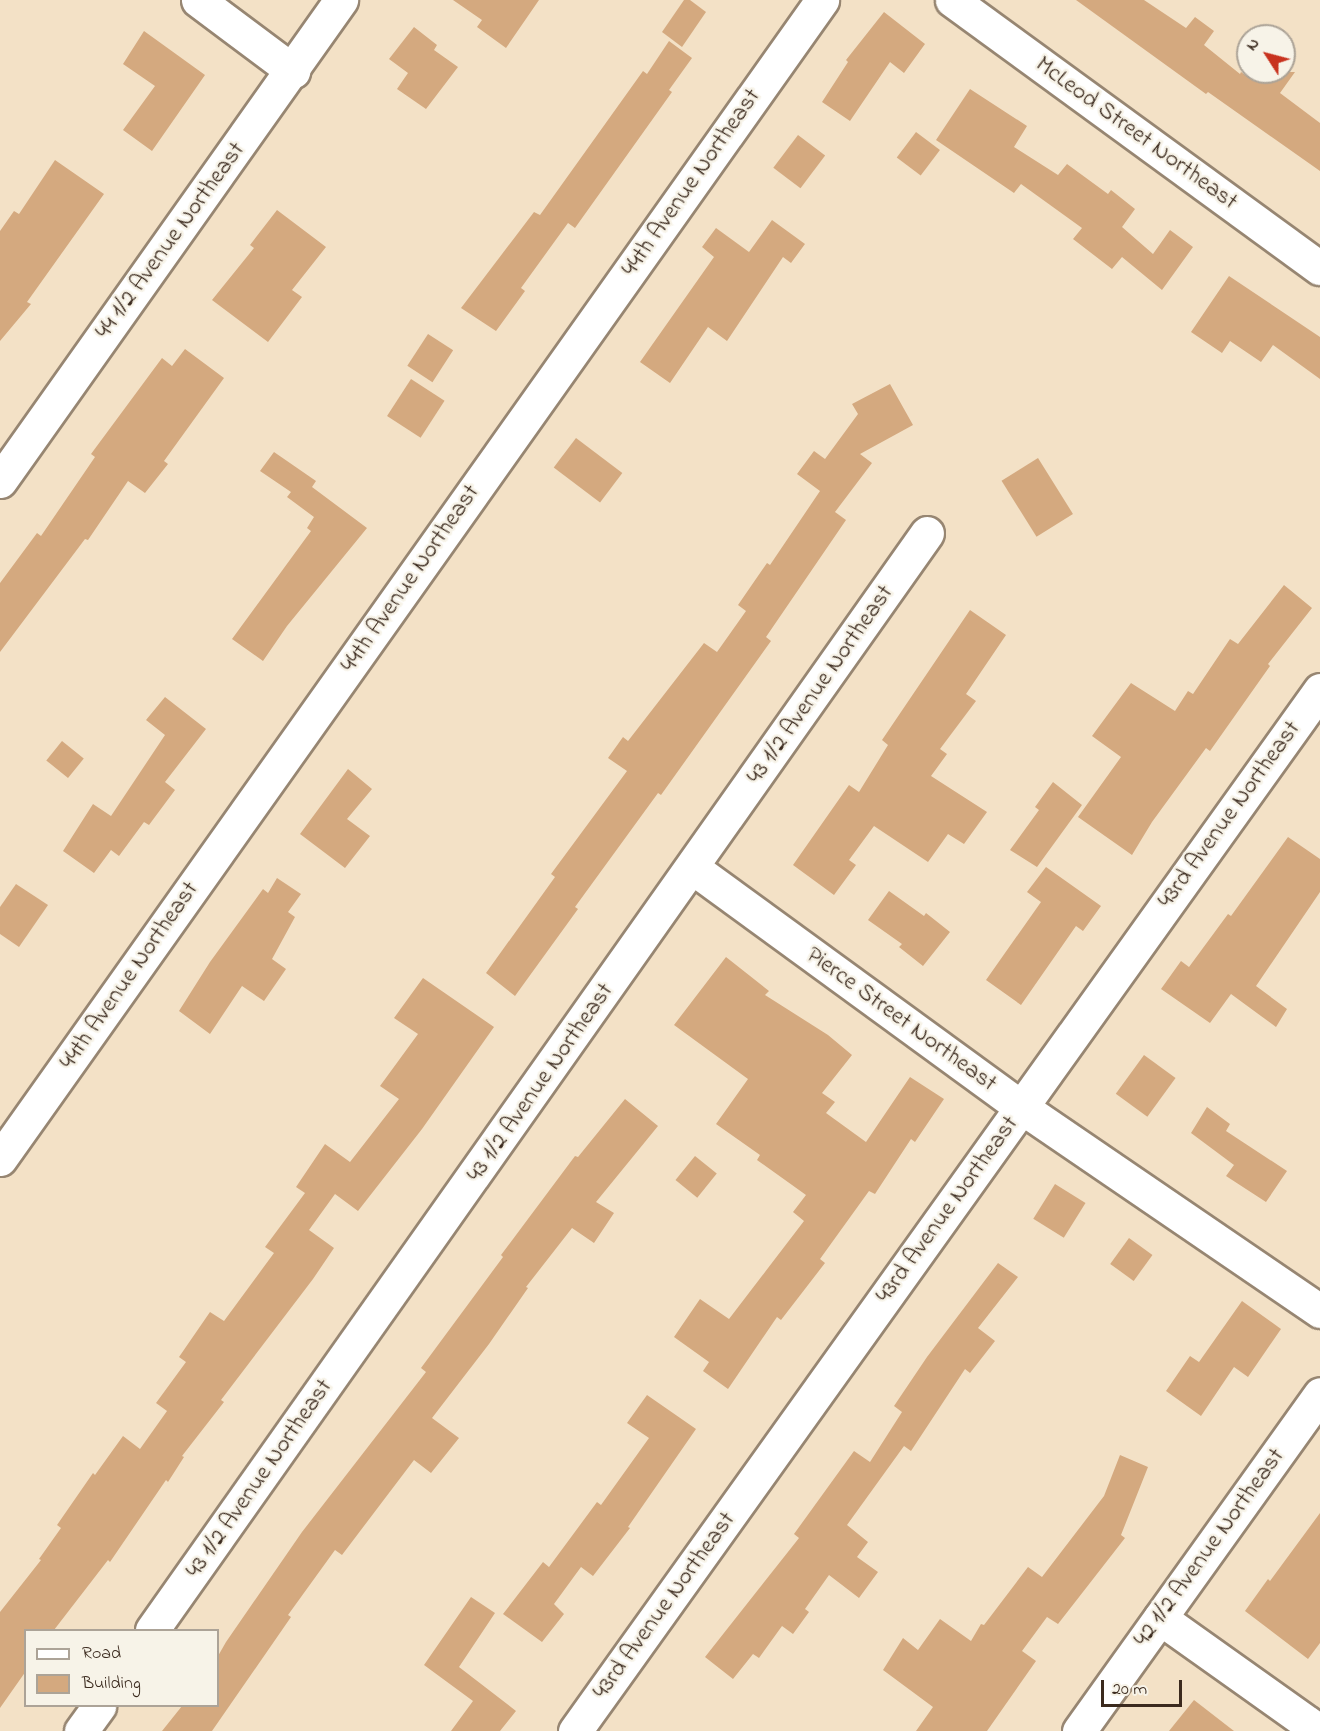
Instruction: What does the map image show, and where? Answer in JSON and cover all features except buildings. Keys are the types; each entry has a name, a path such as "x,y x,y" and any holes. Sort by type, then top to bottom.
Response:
{"street":[{"path":"198,0 292,71"},
{"name":"44 1/2 Avenue Northeast","path":"0,481 341,0"},
{"name":"44th Avenue Northeast","path":"0,1159 822,0"},
{"name":"McLeod Street Northeast","path":"952,0 1320,268"},
{"name":"43 1/2 Avenue Northeast","path":"153,1629 927,534"},
{"name":"43rd Avenue Northeast","path":"575,1731 1320,690"},
{"name":"Pierce Street Northeast","path":"693,868 1022,1107 1320,1311"},
{"name":"42 1/2 Avenue Northeast","path":"1079,1731 1320,1394"},
{"path":"1160,1618 1319,1731"},
{"path":"81,1731 98,1707"}]}
